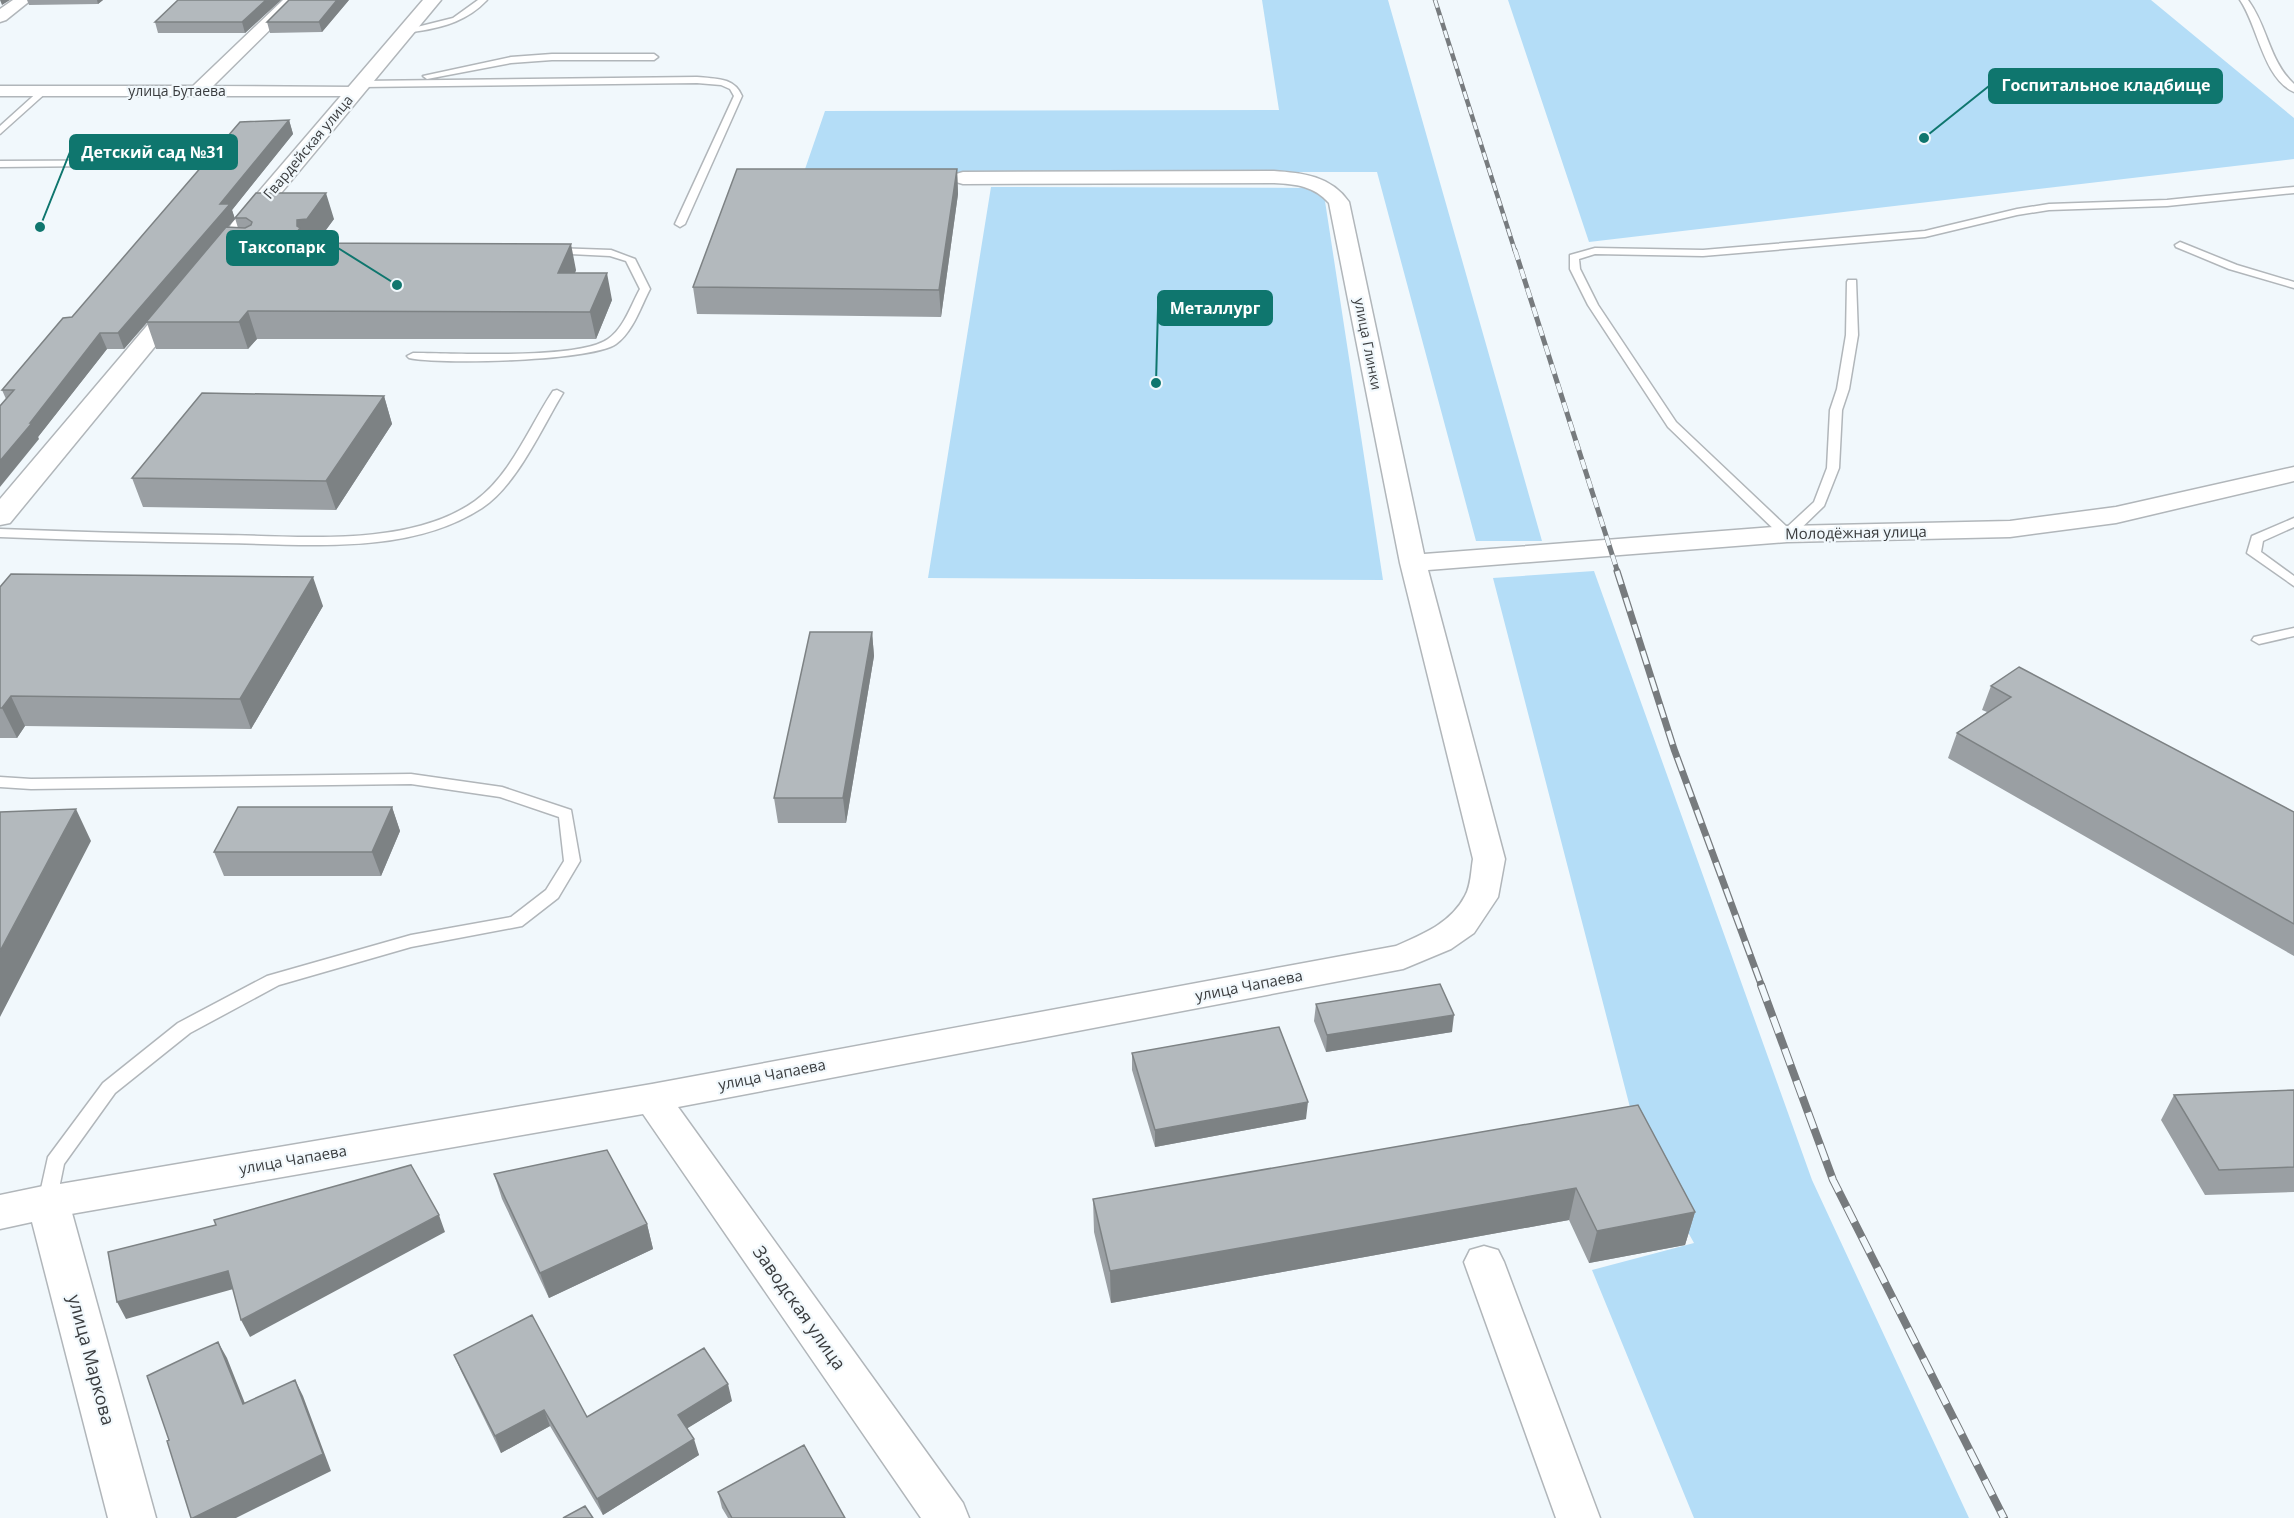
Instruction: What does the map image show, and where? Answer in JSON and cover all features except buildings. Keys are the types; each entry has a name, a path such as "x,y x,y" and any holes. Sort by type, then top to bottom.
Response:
{"street":[{"path":"0,17 23,0"},
{"path":"198,92 291,0"},
{"name":"Гвардейская улица","path":"224,249 432,0"},
{"name":"улица Бутаева","path":"0,91 198,92 357,88"},
{"name":"улица Глинки","path":"963,178 1274,177 1298,179 1330,190 1339,201 1413,563 1489,858"},
{"path":"0,517 194,285"},
{"name":"Молодёжная улица","path":"1413,563 1786,534 2010,529 2116,515 2294,474"},
{"name":"улица Чапаева","path":"0,1212 652,1098 1403,957 1439,941 1462,925 1482,897 1489,858"},
{"name":"Заводская улица","path":"652,1098 947,1518"},
{"name":"улица Маркова","path":"48,1202 132,1518"},
{"path":"1484,1262 1578,1518"}],"lane":[{"path":"405,31 452,23 470,13 483,0"},
{"path":"2244,0 2255,13 2272,67 2294,89"},
{"path":"357,88 511,60 552,57 654,57"},
{"path":"386,84 697,80 723,82 734,87 738,96 680,224"},
{"path":"0,131 44,91"},
{"path":"0,164 193,162"},
{"path":"1852,282 1852,335 1843,389 1836,410 1833,468 1820,503 1786,534 1672,424 1593,305 1575,269 1574,257 1595,251 1703,253 1925,234 1958,228 2005,213 2048,207 2146,204 2294,190"},
{"path":"2180,245 2233,267 2294,285"},
{"path":"413,356 552,354 590,350 611,343 628,320 645,289 630,260 611,253 546,251"},
{"path":"0,533 312,540 383,536 435,526 479,504 507,474 557,393"},
{"path":"2294,522 2257,539 2254,553 2294,582"},
{"path":"2259,640 2294,632"},
{"path":"0,782 31,784 411,778 502,792 566,814 572,861 552,894 516,922 411,941 273,980 184,1028 109,1088 55,1162 48,1202"}],"shaded area":[{"path":"1262,0 1388,0 1542,541 1476,541 1377,172 804,172 825,111 1279,110"},
{"path":"1508,0 2151,0 2294,118 2294,159 1589,242"},
{"path":"991,187 1323,188 1383,580 928,578"},
{"path":"1594,571 1812,1180 1969,1518 1694,1518 1592,1270 1694,1243 1640,1146 1493,578"}],"railway":[{"path":"1435,0 1515,251"},
{"path":"1515,250 1618,573"},
{"path":"1617,571 1674,749 1762,987"},
{"path":"1761,985 1833,1180 2004,1518"}],"place":[{"name":"Госпитальное кладбище","path":"1924,138"},
{"name":"Детский сад №31","path":"40,227"},
{"name":"Таксопарк","path":"397,285"},
{"name":"Металлург","path":"1156,383"}]}
